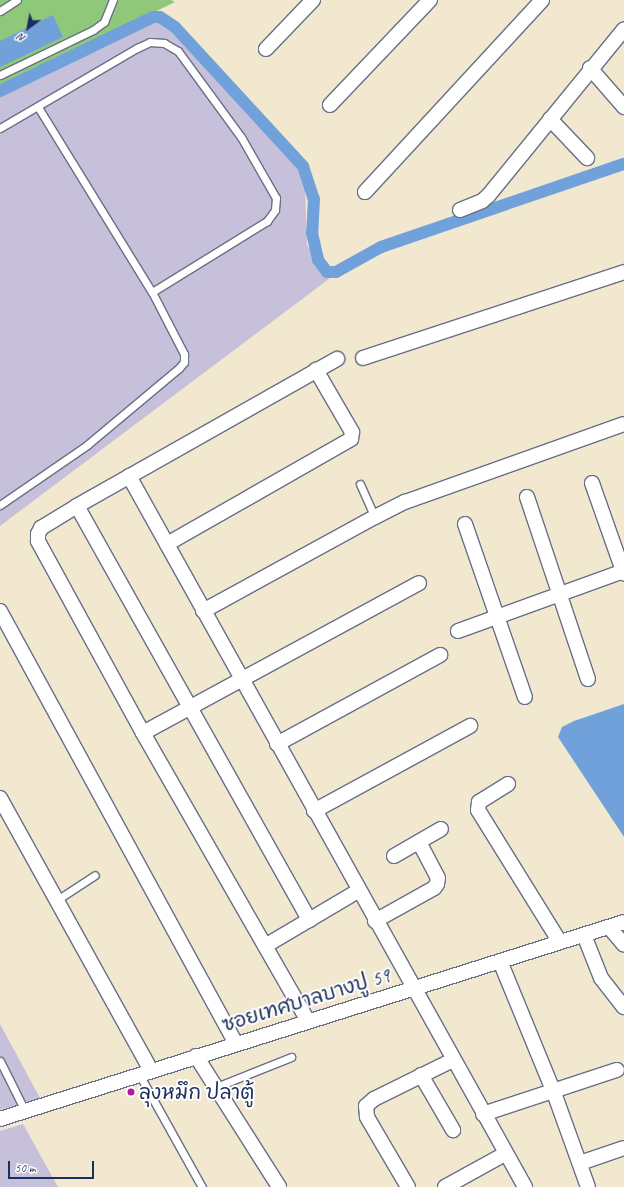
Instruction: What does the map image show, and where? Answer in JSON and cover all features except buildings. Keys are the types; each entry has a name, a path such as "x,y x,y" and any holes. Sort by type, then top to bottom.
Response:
{"street":[{"path":"266,49 312,0"},
{"path":"330,105 430,0"},
{"path":"365,192 539,1"},
{"path":"460,210 482,202 488,196 590,68 624,29"},
{"path":"590,68 624,107"},
{"path":"550,119 587,158"},
{"path":"363,358 624,272"},
{"path":"308,1020 143,733 38,540 38,534 41,528 128,476 337,359"},
{"path":"167,544 351,439 352,432 316,370"},
{"path":"203,611 405,502 624,424"},
{"path":"128,476 243,680 358,891 525,1187"},
{"path":"458,631 624,572 592,482"},
{"path":"527,497 588,679"},
{"path":"77,506 309,920"},
{"path":"465,524 524,697"},
{"path":"143,733 419,583"},
{"path":"0,611 236,1043"},
{"path":"277,744 440,655"},
{"path":"314,810 470,726"},
{"path":"508,784 479,802 478,810 560,942"},
{"path":"0,798 57,900 145,1072"},
{"path":"394,856 441,829"},
{"path":"375,921 434,888 437,884 438,878 419,842"},
{"path":"265,946 358,891"},
{"name":"ซอยเทศบาลบางปู 59","path":"0,1119 308,1020 560,942 584,936 624,922"},
{"path":"609,927 624,945"},
{"path":"584,936 601,978 624,1007"},
{"path":"500,961 553,1090 588,1187"},
{"path":"196,1056 279,1187"},
{"path":"408,1187 368,1117 366,1106 374,1099 453,1060"},
{"path":"483,1114 617,1070"},
{"path":"421,1075 453,1130"},
{"path":"580,1163 624,1148"},
{"path":"445,1187 506,1154"}],"lane":[{"path":"0,11 17,0"},
{"path":"0,75 93,30 104,22 113,0"},
{"path":"0,128 137,48 150,42 164,43 178,51 241,137 276,198 275,210 267,221 152,292"},
{"path":"0,505 87,445 179,368 184,362 184,354 152,292 38,107"},
{"path":"360,484 375,517"},
{"path":"57,900 95,875"},
{"path":"216,1087 291,1057"},
{"path":"0,1061 25,1111"},
{"path":"145,1072 202,1187"}],"shaded area":[{"path":"159,15 292,155 305,187 307,245 329,279 0,526 0,90"},
{"path":"0,1024 40,1098 0,1110"},
{"path":"23,1124 58,1187 0,1187 0,1131"}],"green space":[{"path":"0,0 171,0 175,2 0,87"}],"water":[{"path":"53,15 63,37 0,67 0,41"},
{"path":"624,704 624,837 558,737 562,727 574,721"}],"waterway":[{"path":"0,91 153,17 160,17 175,27 303,166 314,199 312,233 318,260 327,272 336,272 381,247 624,164"}],"place":[{"name":"ลุงหมึก ปลาตู้","path":"131,1092"}]}
